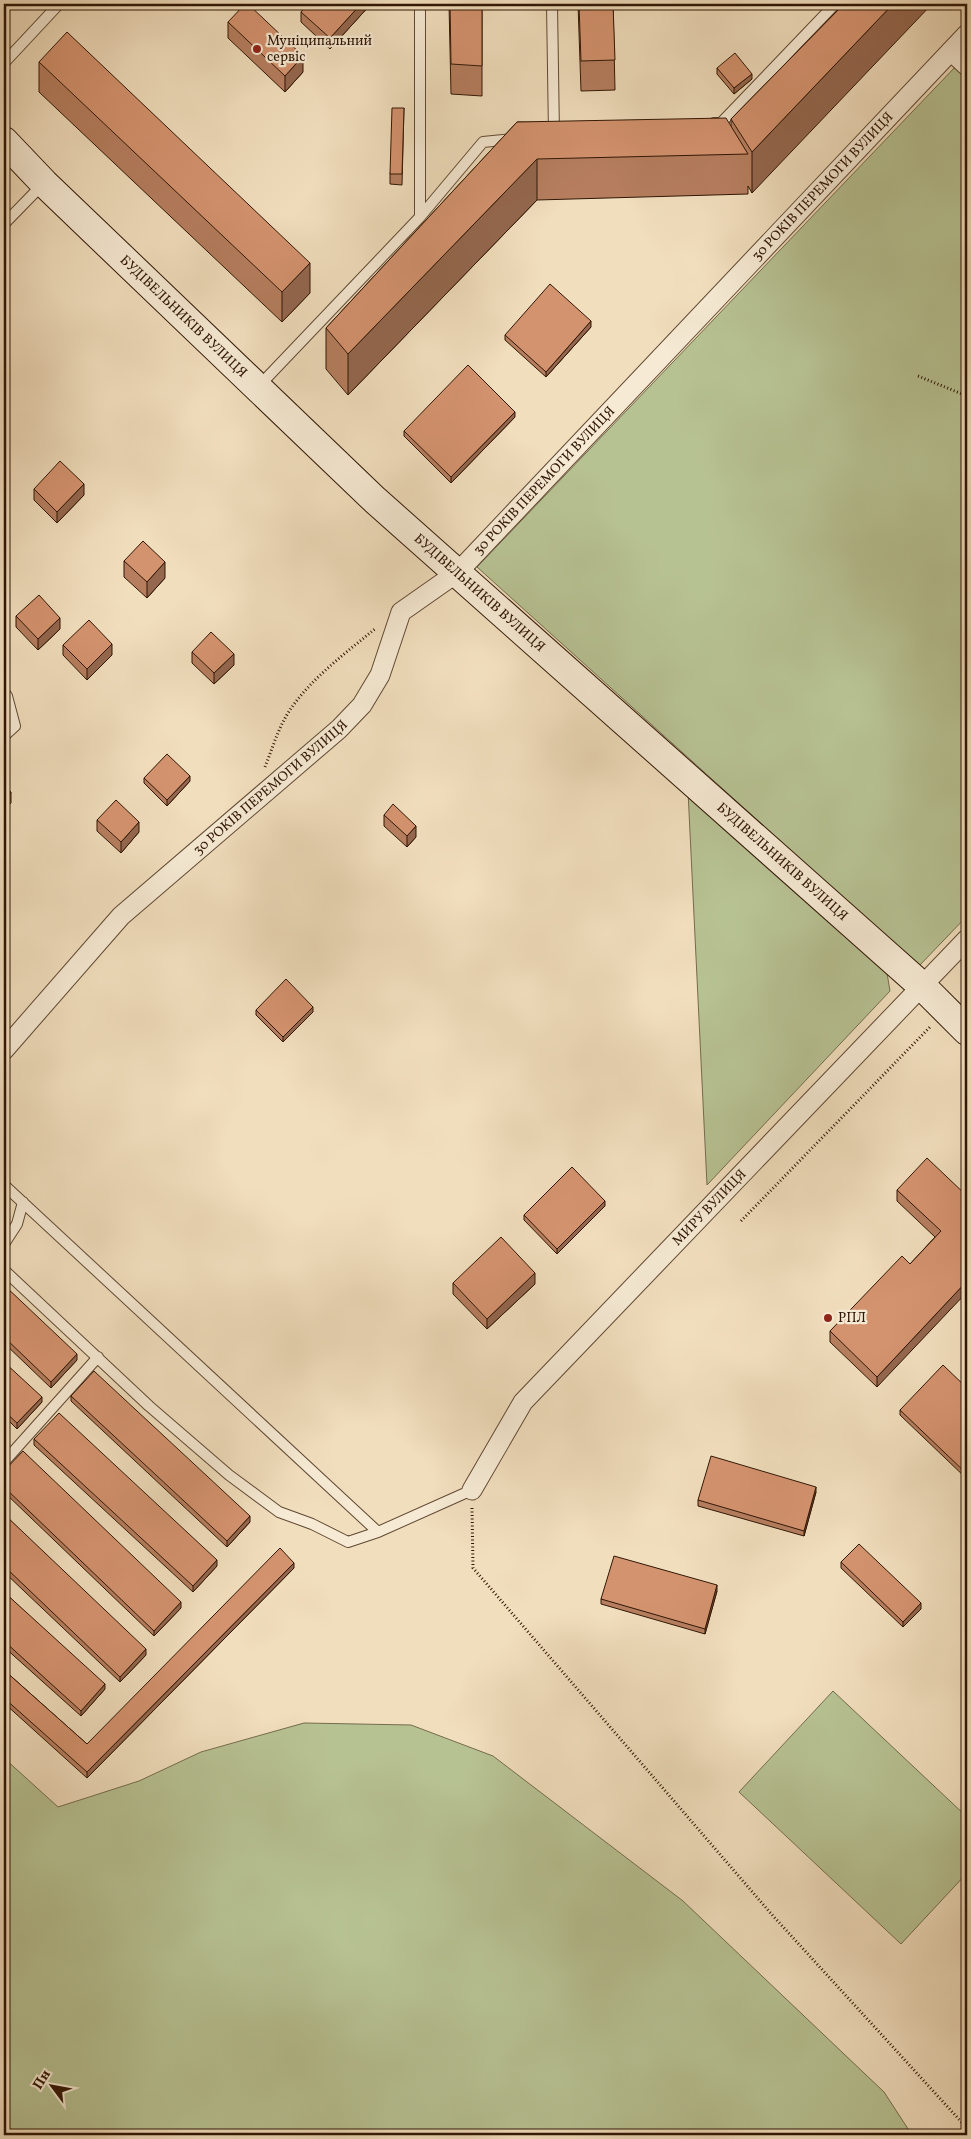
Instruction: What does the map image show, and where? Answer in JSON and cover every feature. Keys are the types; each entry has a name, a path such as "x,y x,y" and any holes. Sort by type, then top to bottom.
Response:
{"street":[{"name":"30 РОКІВ ПЕРЕМОГИ ВУЛИЦЯ","path":"4,1050 121,916 339,729 362,705 380,675 401,612 458,572 967,34"},
{"path":"951,51 967,66"},
{"name":"БУДІВЕЛЬНИКІВ ВУЛИЦЯ","path":"4,141 44,183 375,500 922,986 967,1031"},
{"name":"МИРУ ВУЛИЦЯ","path":"472,1490 523,1402 967,939"}],"lane":[{"path":"4,63 59,4"},
{"path":"420,4 420,217"},
{"path":"552,4 554,136"},
{"path":"701,124 721,123 835,4"},
{"path":"259,387 420,217 483,142 527,138"},
{"path":"4,224 44,183"},
{"path":"4,692 8,696 16,726 4,736"},
{"path":"4,1185 378,1532"},
{"path":"4,1244 17,1224 23,1202"},
{"path":"4,1270 186,1437 229,1474 279,1512 312,1524 348,1542 378,1532 472,1490"},
{"path":"4,1462 98,1357"}],"path":[{"path":"918,376 967,396"},
{"path":"263,772 280,727 292,707 308,689 382,622 401,612"},
{"path":"741,1221 946,1010"},
{"path":"472,1490 473,1568 774,1917 967,2128"}],"green space":[{"path":"957,65 967,75 967,916 919,966 477,567"},
{"path":"688,791 886,967 890,991 707,1185"},
{"path":"833,1691 967,1817 967,1873 901,1944 739,1792"},
{"path":"304,1723 411,1725 493,1756 683,1901 884,2092 912,2135 4,2135 4,1758 58,1807 139,1781 201,1752"}],"building":[{"path":"245,4 248,4 303,56 285,76 228,22"},
{"path":"308,4 361,4 330,38 301,12"},
{"path":"450,4 482,4 482,66 451,64"},
{"path":"579,4 613,4 615,60 581,61"},
{"path":"844,4 893,4 752,152 731,119"},
{"path":"67,32 310,263 282,292 39,62"},
{"path":"735,53 752,74 734,88 717,68"},
{"path":"392,108 404,108 402,174 390,174"},
{"path":"726,118 748,154 537,159 348,354 326,328 517,122"},
{"path":"550,284 591,321 546,372 505,335"},
{"path":"468,365 515,412 451,477 404,431"},
{"path":"60,461 84,484 57,512 34,489"},
{"path":"143,541 165,562 147,582 124,561"},
{"path":"39,595 60,618 38,639 16,616"},
{"path":"89,620 112,644 87,669 63,645"},
{"path":"211,632 234,654 214,673 192,652"},
{"path":"167,754 190,776 167,800 144,778"},
{"path":"4,786 11,792 4,800"},
{"path":"116,800 139,822 121,842 97,820"},
{"path":"393,804 416,826 407,836 384,815"},
{"path":"286,979 313,1007 283,1037 256,1010"},
{"path":"927,1158 967,1196 967,1281 877,1377 830,1331 902,1256 910,1264 941,1231 897,1190"},
{"path":"572,1167 605,1201 557,1249 524,1215"},
{"path":"501,1237 535,1273 487,1319 453,1283"},
{"path":"4,1285 77,1354 51,1382 4,1337"},
{"path":"4,1362 42,1397 17,1423 4,1411"},
{"path":"943,1365 967,1388 967,1474 900,1410"},
{"path":"94,1371 250,1516 227,1541 71,1396"},
{"path":"59,1413 217,1560 193,1586 34,1439"},
{"path":"23,1451 181,1602 154,1631 4,1487 4,1471"},
{"path":"711,1456 816,1487 804,1531 698,1500"},
{"path":"4,1514 146,1649 120,1677 4,1566"},
{"path":"859,1544 921,1603 903,1622 841,1562"},
{"path":"280,1548 294,1563 87,1772 4,1698 4,1670 87,1744"},
{"path":"614,1556 717,1585 705,1629 601,1599"},
{"path":"4,1592 105,1684 81,1711 4,1641"}],"place":[{"name":"Муніципальний сервіс","path":"257,49"},
{"name":"РПЛ","path":"828,1318"}]}
